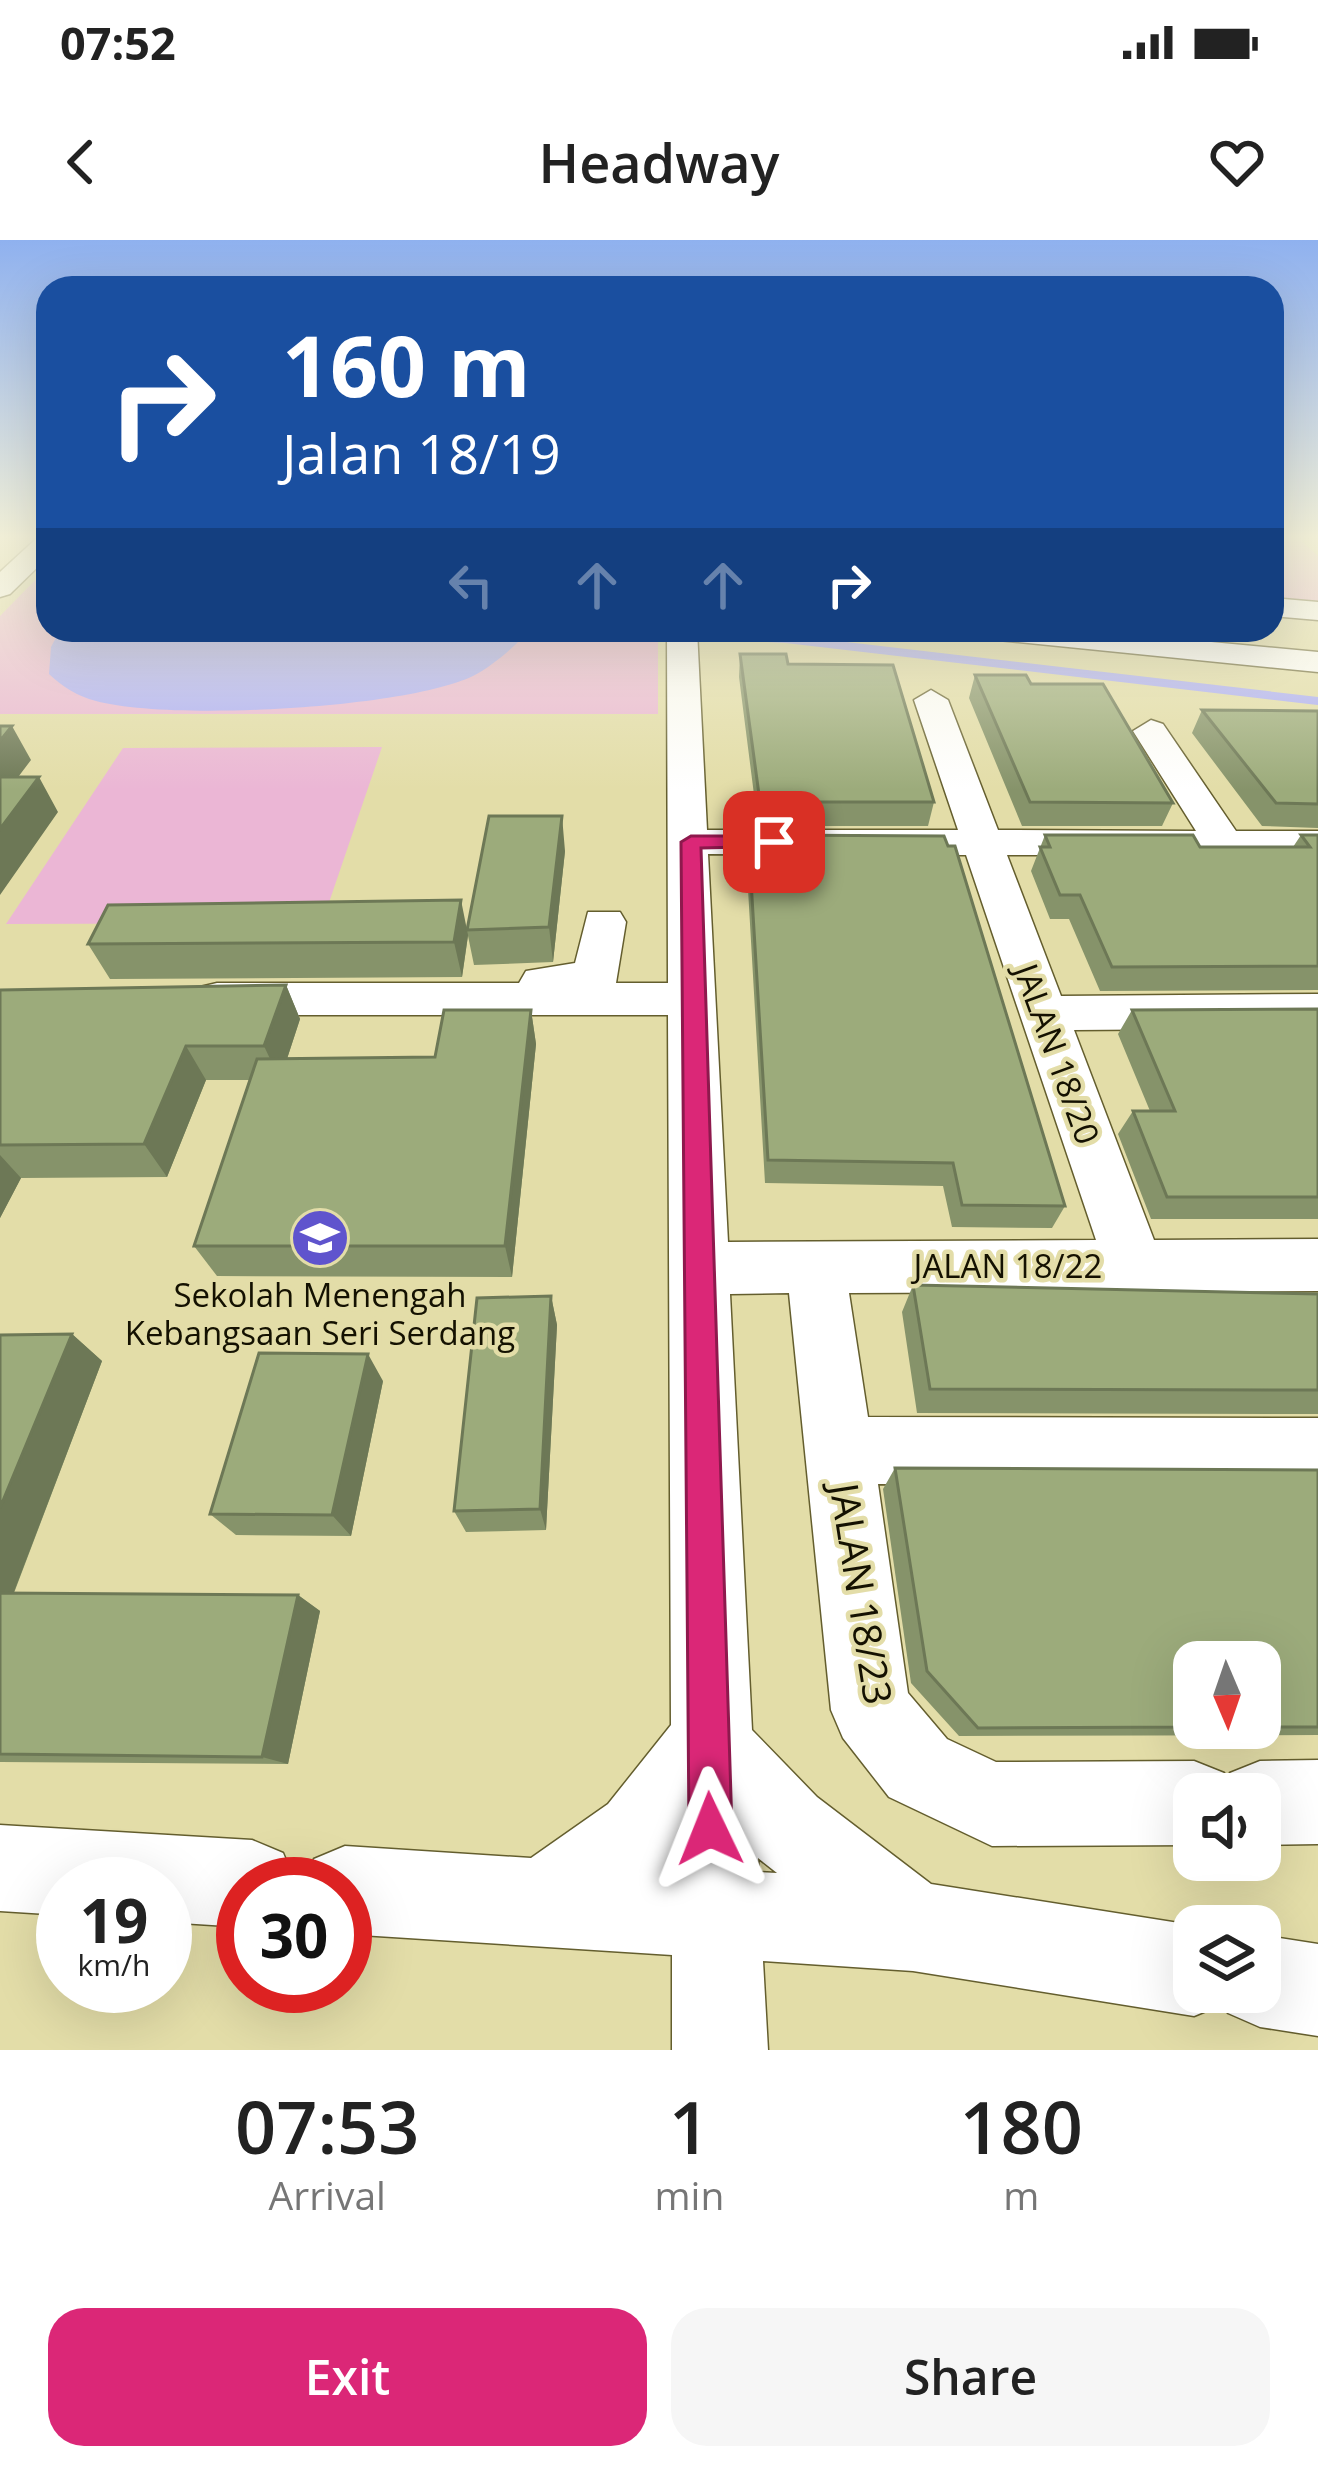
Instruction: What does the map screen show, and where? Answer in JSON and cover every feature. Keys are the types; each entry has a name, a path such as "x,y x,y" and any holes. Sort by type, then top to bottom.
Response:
{"street":[{"path":"1137,642 1318,662"},
{"path":"683,656 695,999 712,1915 720,2050"},
{"name":"JALAN 18/20","path":"931,700 1133,1266"},
{"path":"1151,731 1223,842"},
{"path":"691,842 1318,843"},
{"path":"520,999 518,988 524,983 596,977 604,922"},
{"path":"166,999 695,999"},
{"path":"1042,1013 1318,1011"},
{"name":"JALAN 18/22","path":"698,1268 1317,1267"},
{"name":"JALAN 18/23","path":"816,1268 871,1710 918,1768 992,1804 1173,1803"},
{"path":"839,1450 1318,1452"},
{"path":"544,1902 638,1834 708,1743"},
{"path":"708,1743 787,1826 913,1926"},
{"path":"1281,1803 1318,1802"},
{"path":"0,1868 216,1882"},
{"path":"372,1892 913,1926 1173,1967"},
{"path":"1281,1984 1318,1990"}],"shaded area":[{"path":"0,621 36,621 36,642 658,642 658,714 0,714"},
{"path":"382,747 322,923 6,924 123,748"}],"water":[{"path":"54,642 517,642 481,672 440,687 343,704 229,711 130,707 76,694 49,674"}],"building":[{"path":"740,654 786,654 788,664 893,665 934,802 760,802"},
{"path":"975,675 1026,675 1031,684 1103,684 1173,803 1030,802"},
{"path":"1202,710 1318,711 1318,804 1276,803"},
{"path":"0,777 39,777 0,829"},
{"path":"489,816 562,816 549,927 467,930"},
{"path":"764,835 944,836 948,846 955,846 1065,1206 962,1205 953,1163 768,1160 749,848 766,848"},
{"path":"1045,835 1193,835 1200,847 1310,847 1301,835 1318,835 1318,966 1112,967 1080,895 1060,895 1040,847 1050,847"},
{"path":"461,900 454,942 88,944 108,905"},
{"path":"286,985 264,1046 186,1046 144,1144 0,1145 0,990"},
{"path":"1318,1009 1318,1197 1167,1197 1133,1111 1175,1111 1132,1010"},
{"path":"444,1010 531,1010 505,1246 194,1246 257,1059 435,1057"},
{"path":"913,1285 1318,1294 1318,1390 930,1389"},
{"path":"551,1296 540,1509 454,1511 477,1298"},
{"path":"72,1334 0,1508 0,1335"},
{"path":"259,1353 368,1354 332,1515 210,1514"},
{"path":"895,1468 1318,1470 1318,1727 1281,1727 1281,1641 1173,1641 1173,1727 978,1728 927,1671"},
{"path":"0,1593 298,1595 262,1757 0,1754"}],"waterway":[{"path":"812,642 1318,701"}],"place":[{"name":"Sekolah Menengah Kebangsaan Seri Serdang","path":"320,1238"}],"route":[{"path":"710,1829 691,842 774,842"}]}
